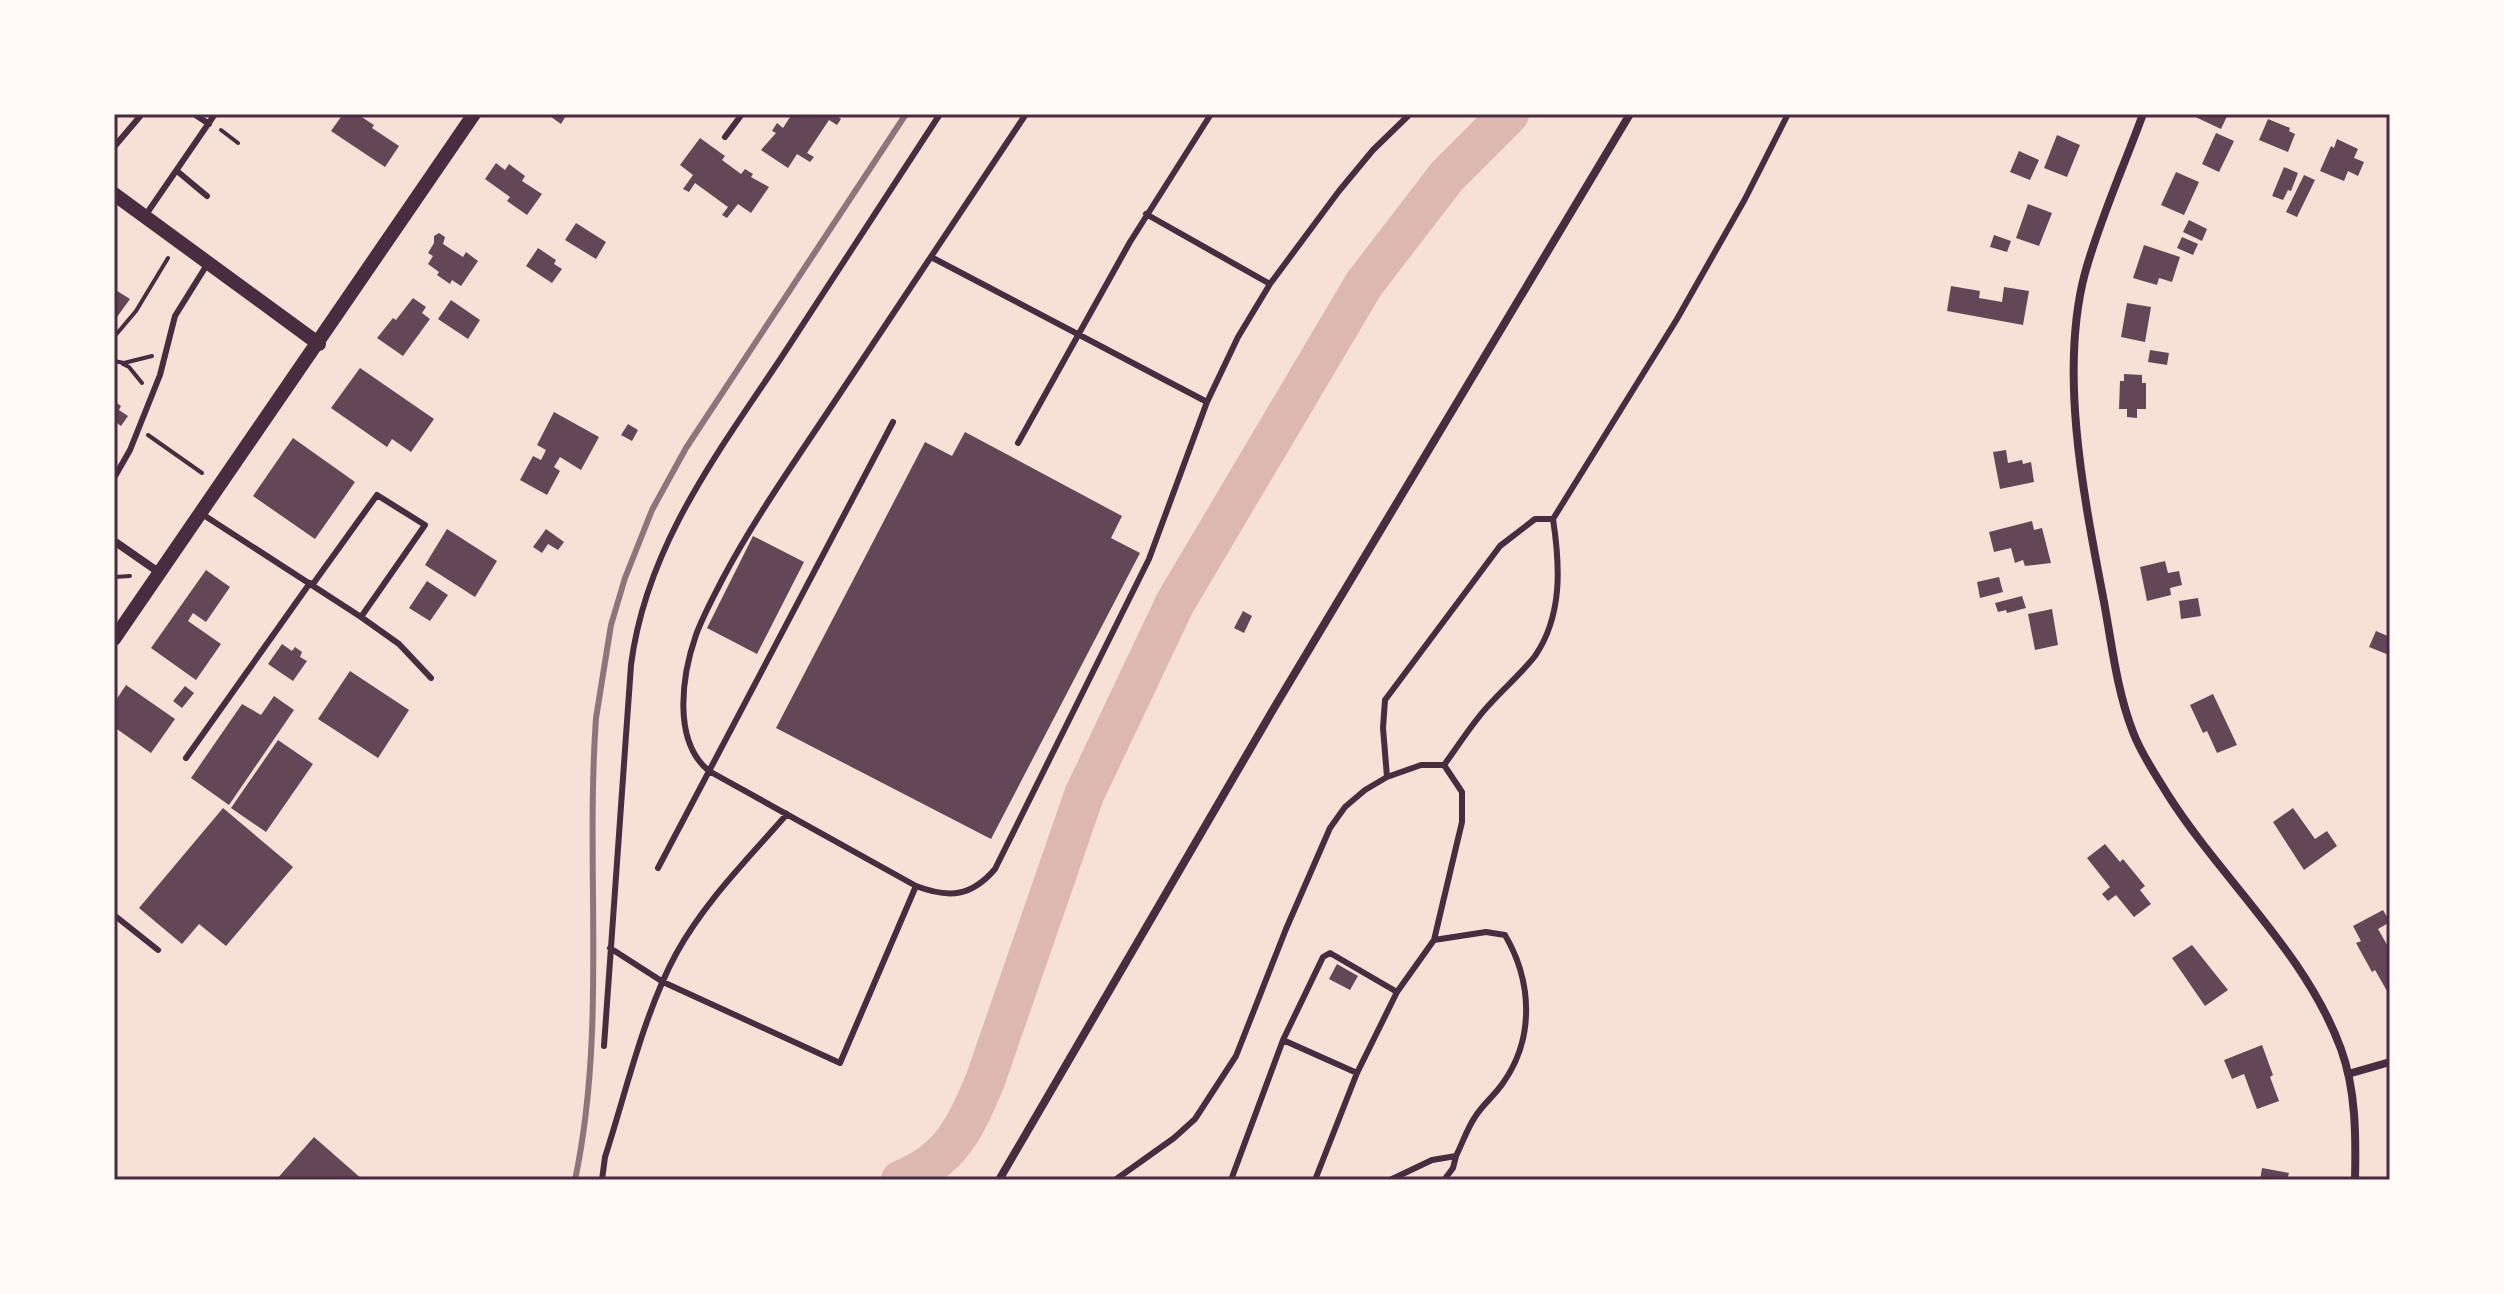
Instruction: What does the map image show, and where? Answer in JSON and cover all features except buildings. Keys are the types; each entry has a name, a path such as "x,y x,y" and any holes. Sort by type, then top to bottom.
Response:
{"street":[{"path":"114,639 474,114"},
{"path":"999,1180 1274,708 1630,114"},
{"path":"2143,114 2085,274 2075,341 2075,414 2080,454 2121,693 2133,734 2171,799 2318,995 2342,1050 2348,1074 2355,1121 2355,1180"},
{"path":"114,194 319,344"},
{"path":"114,541 160,573"},
{"path":"2348,1074 2390,1062"}],"lane":[{"path":"115,146 142,114"},
{"path":"194,114 209,124"},
{"path":"145,217 215,114"},
{"path":"725,137 742,114"},
{"path":"604,1046 631,665 638,622 653,574 677,520 696,487 940,114"},
{"path":"1026,114 753,524 703,619 689,660 685,722 692,752 709,771 916,886 940,893 964,892 975,888 995,869 1149,559 1207,402 1238,337 1270,284 1339,191 1373,150 1410,114"},
{"path":"1018,443 1146,214 1211,114"},
{"path":"1444,765 1488,706 1534,657 1547,635 1557,591 1558,553 1553,519 1677,319 1745,199 1788,114"},
{"path":"177,171 207,196"},
{"path":"1146,214 1270,284"},
{"path":"931,257 1207,402"},
{"path":"114,478 150,399 175,316 208,263"},
{"path":"658,868 893,422"},
{"path":"186,758 377,495 425,525 361,617"},
{"path":"202,514 312,583 399,644 431,678"},
{"path":"1387,777 1383,728 1385,700 1500,546 1535,519 1553,519"},
{"path":"1115,1180 1195,1119 1236,1056 1330,828 1345,807 1387,777 1421,765 1444,765"},
{"path":"1315,1180 1357,1073 1397,992 1434,940 1462,822 1462,792 1444,765"},
{"path":"602,1180 605,1157 663,982 677,953 707,906 787,814"},
{"path":"610,948 663,982 840,1063 916,886"},
{"path":"114,915 158,950"},
{"path":"1434,940 1486,932 1505,935 1519,959 1527,1000 1522,1045 1504,1082 1475,1117 1453,1168 1444,1180"},
{"path":"1231,1180 1283,1040 1323,957 1330,953 1397,992"},
{"path":"1283,1040 1357,1073"},
{"path":"1390,1180 1432,1160 1456,1156"}],"path":[{"path":"221,130 238,143"},
{"path":"114,337 136,311 168,258"},
{"path":"115,361 141,360 166,351"},
{"path":"115,361 129,367 142,381 150,399"},
{"path":"138,429 202,473"},
{"path":"114,577 130,576"}],"waterway":[{"path":"901,1180 932,1163 963,1128 985,1081 1084,795 1175,603 1364,284 1447,176 1509,114"}],"railway":[{"path":"575,1180 585,1123 593,1008 596,718 611,625 625,578 652,510 686,448 906,114"}]}
